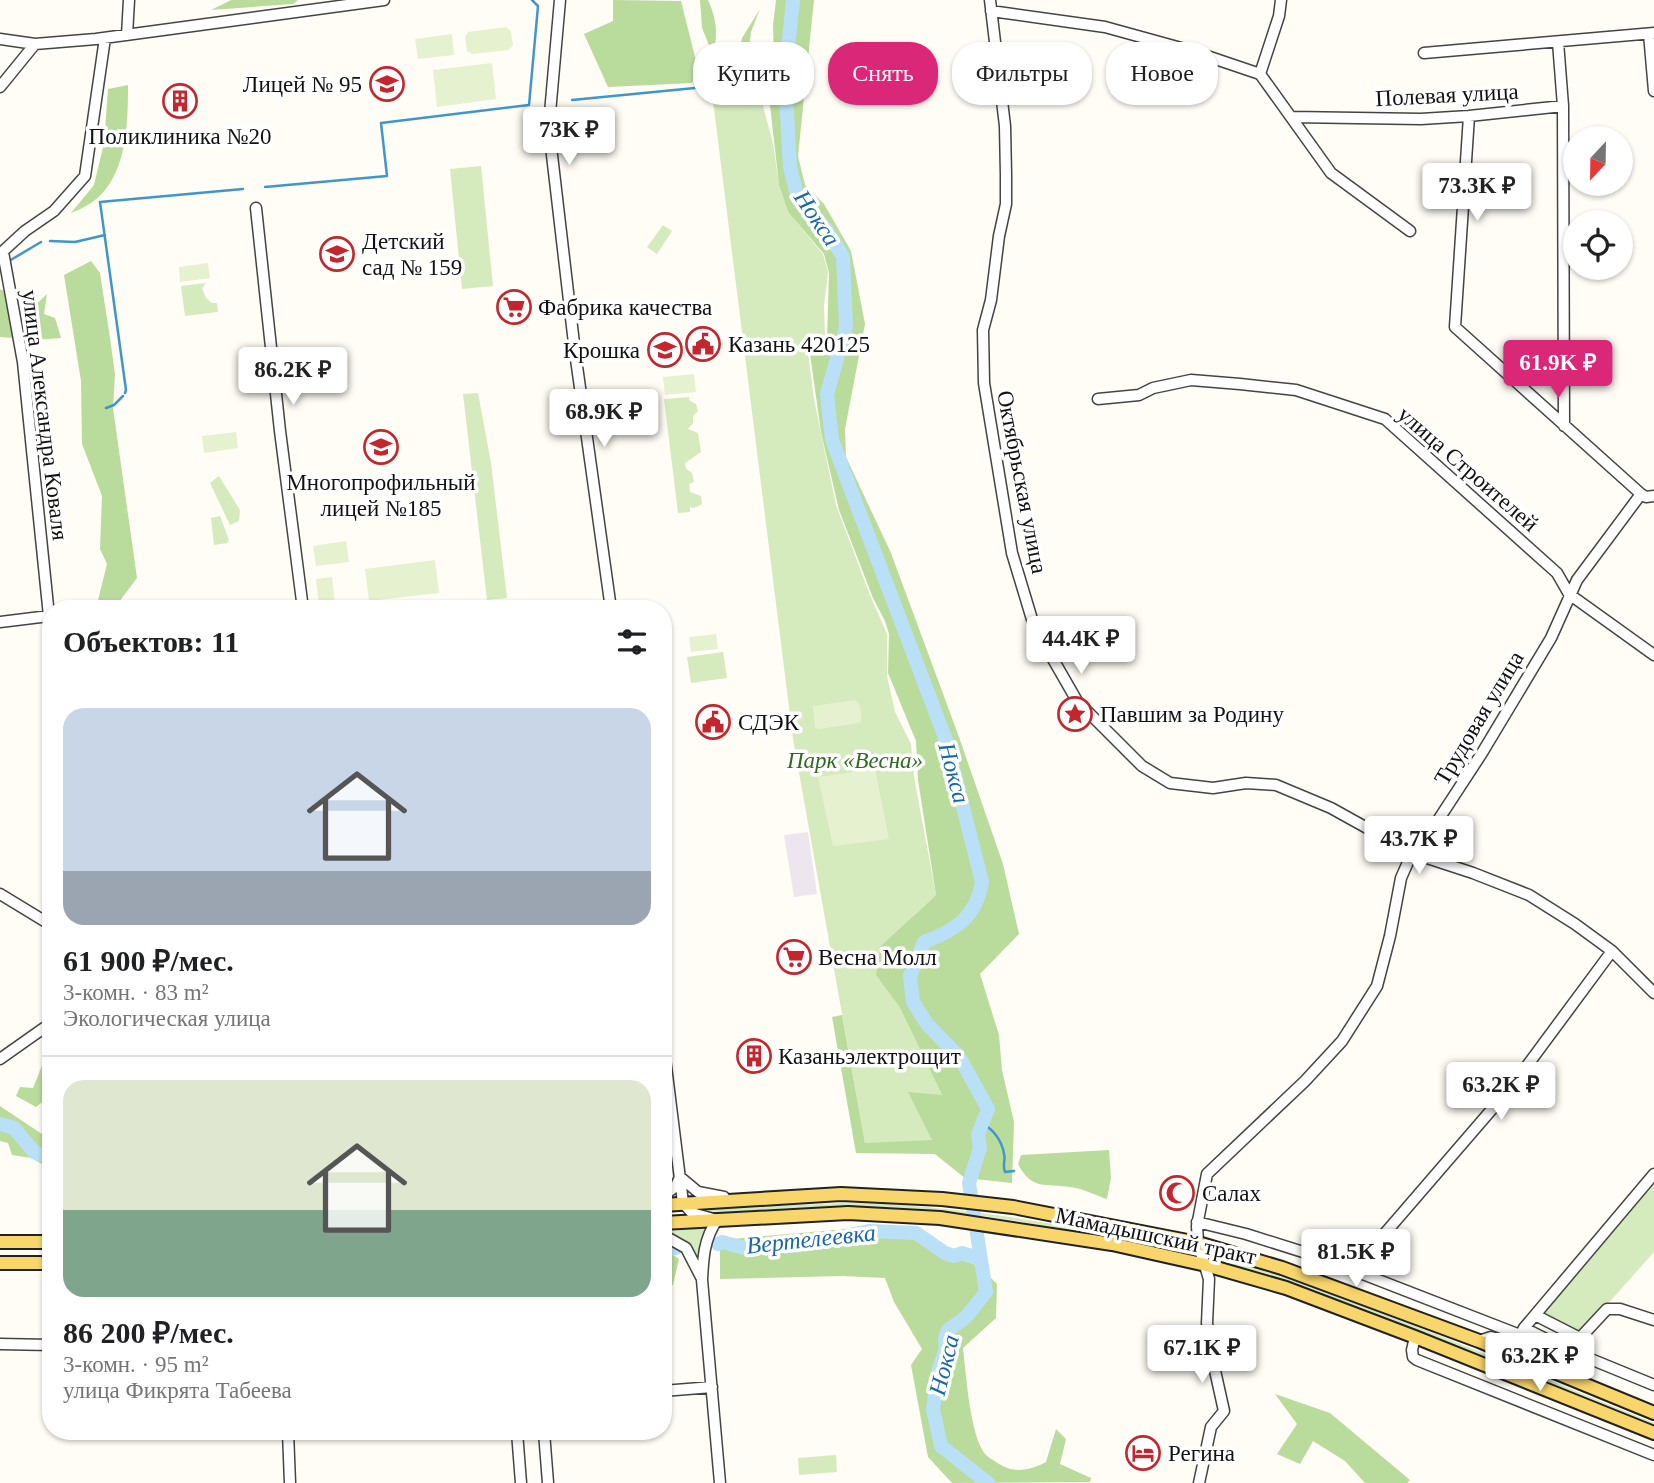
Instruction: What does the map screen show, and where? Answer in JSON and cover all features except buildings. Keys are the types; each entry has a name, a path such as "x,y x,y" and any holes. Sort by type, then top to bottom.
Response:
{"main road":[{"name":"Мамадышский тракт","path":"672,1204 841,1194 942,1199 1013,1207 1198,1243 1282,1268 1479,1341 1654,1413"},
{"name":"Мамадышский тракт","path":"672,1222 848,1213 940,1218 1112,1244 1206,1265 1286,1288 1654,1433"},
{"path":"0,1242 42,1242"},
{"path":"0,1263 42,1263"}],"street":[{"path":"127,35 129,0"},
{"path":"0,39 35,44 101,38 384,0"},
{"path":"560,0 550,138 575,352 610,600"},
{"path":"1260,74 1279,16 1280,0"},
{"path":"990,5 1105,27 1192,51 1260,74 1331,173 1410,231"},
{"name":"Октябрьская улица","path":"990,5 1005,126 1006,204 999,236 992,300 984,330 984,383 1012,553 1034,626 1077,701 1142,766 1170,783 1213,788 1246,783 1276,785 1331,808 1412,853 1529,895 1612,951 1654,993"},
{"path":"1424,53 1651,34 1654,91"},
{"path":"2,253 24,232 54,211 85,176 101,38"},
{"path":"1558,42 1563,106 1564,426"},
{"path":"0,87 35,44"},
{"name":"Полевая улица","path":"1291,117 1372,120 1469,116 1563,106"},
{"path":"1469,116 1455,327 1641,494 1646,497 1654,496"},
{"path":"256,208 302,600"},
{"name":"улица Александра Коваля","path":"2,253 23,362 47,600"},
{"name":"улица Строителей","path":"1098,399 1139,395 1153,388 1191,380 1296,390 1385,419 1557,573 1569,594 1654,654"},
{"name":"Трудовая улица","path":"1199,1483 1211,1427 1224,1411 1207,1323 1209,1279 1198,1243 1198,1222 1207,1174 1305,1081 1342,1041 1377,986 1401,878 1412,853 1440,818 1482,753 1551,638 1577,580 1641,494"},
{"name":"улица Александра Коваля","path":"0,622 42,617"},
{"path":"0,894 42,920"},
{"path":"1360,1274 1374,1246 1512,1086 1612,951"},
{"path":"0,1059 42,1029"},
{"path":"672,1113 683,1203 692,1213 717,1220 707,1237 702,1280 720,1483"},
{"path":"1479,1341 1491,1337 1505,1342 1521,1333 1654,1174"},
{"path":"672,1189 680,1177"},
{"path":"680,1177 698,1192 740,1199"},
{"path":"1198,1222 1280,1245 1566,1349 1654,1385"},
{"path":"672,1240 686,1248 702,1280"},
{"path":"1535,1315 1580,1338 1607,1309 1620,1308 1654,1320"},
{"path":"1521,1333 1524,1348 1534,1356 1538,1365"},
{"path":"1415,1337 1412,1350 1413,1357 1417,1360 1654,1455"},
{"path":"0,1344 42,1345"},
{"path":"672,1390 712,1387"},
{"path":"288,1440 290,1483"},
{"path":"518,1440 521,1483"},
{"path":"545,1440 548,1483"}],"shaded area":[{"path":"808,832 817,894 794,897 784,835"}],"green space":[{"path":"231,0 298,0 293,4 211,10"},
{"path":"613,0 681,1 693,49 692,83 608,87 584,34 613,21"},
{"path":"700,0 708,0 715,21 716,42 708,42 702,28"},
{"path":"776,0 814,0 810,42 773,42"},
{"path":"760,9 750,42 741,42"},
{"path":"506,27 511,31 513,45 509,50 472,54 467,51 465,37 468,32"},
{"path":"452,34 454,55 418,59 415,39"},
{"path":"492,63 496,99 437,107 433,70"},
{"path":"128,85 126,133 119,165 103,193 91,203 71,213 94,185 104,143 108,89"},
{"name":"Парк «Весна»","path":"714,105 763,105 773,143 779,185 788,212 823,254 828,272 824,305 825,337 808,353 814,399 836,505 887,634 887,676 895,712 911,744 914,777 936,895 913,916 899,1006 942,1095 965,1178 935,1154 865,1143 793,739"},
{"path":"770,105 803,105 798,156 805,185 824,204 851,251 865,324 845,429 846,457 891,553 959,737 1003,864 1019,934 980,974 999,1035 1002,1070 1014,1122 1012,1183 965,1178 935,1154 856,1153 832,1017 842,1015 865,1143 932,1140 908,1092 942,1095 899,1006 876,975 881,946 936,895 918,780 916,741 888,673 889,634 839,510 821,432 810,354 827,339 829,273 824,254 788,212 779,185"},
{"path":"481,166 493,286 462,289 450,169"},
{"path":"663,225 672,231 657,254 647,247"},
{"path":"91,261 100,273 115,374 113,408 137,578 120,600 98,600 107,564 100,549 102,496 82,444 81,381 64,275"},
{"path":"208,263 210,278 180,282 179,267"},
{"path":"206,283 202,288 206,298 217,303 218,312 185,316 181,286"},
{"path":"0,289 4,291 14,338 0,337"},
{"path":"47,294 44,314 55,318 61,338 34,340 25,315"},
{"path":"694,374 696,392 665,395 663,377"},
{"path":"478,393 491,463 507,598 487,600 463,394"},
{"path":"689,397 690,401 696,404 698,411 688,429 698,433 701,452 685,463 694,482 689,484 690,492 701,496 702,504 690,507 690,512 678,513 664,399"},
{"path":"236,432 238,448 204,453 202,436"},
{"path":"219,476 240,510 239,521 230,525 210,483"},
{"path":"220,516 229,540 227,543 214,545 211,518"},
{"path":"346,541 349,562 316,566 313,546"},
{"path":"435,560 439,593 369,600 365,569"},
{"path":"332,577 335,600 318,600 316,579"},
{"path":"716,634 718,649 691,652 689,637"},
{"path":"723,652 727,678 691,683 687,657"},
{"path":"855,700 861,711 860,723 815,728 813,706"},
{"path":"875,769 889,839 833,846 818,777"},
{"path":"42,1066 42,1102 36,1107 16,1096 20,1087 33,1088"},
{"path":"0,1106 42,1134 42,1164 31,1158 12,1155 8,1143 0,1141"},
{"path":"1109,1150 1111,1178 1107,1199 1084,1190 1034,1182 1023,1173 1018,1164 1021,1155"},
{"path":"1654,1179 1654,1252 1580,1335 1539,1313"},
{"path":"843,1203 969,1212 1177,1247 1176,1252 1039,1225 970,1214 901,1208 804,1208 708,1213 707,1209"},
{"path":"709,1227 701,1261 690,1246 672,1237 672,1231"},
{"path":"868,1227 927,1233 953,1257 979,1266 997,1284 996,1318 963,1348 972,1420 986,1455 1011,1469 1034,1467 1046,1462 1056,1429 1066,1439 1060,1464 1091,1478 1090,1482 952,1483 928,1457 911,1365 922,1349 894,1302 885,1278 842,1276 720,1279 720,1240"},
{"path":"1214,1253 1435,1334 1654,1423 1654,1428 1380,1317 1213,1258"},
{"path":"672,1254 679,1259 672,1285"},
{"path":"1275,1394 1330,1413 1410,1480 1407,1483 1365,1483 1345,1461 1313,1441 1300,1464 1277,1454 1297,1424"},
{"path":"836,1455 837,1472 799,1475 798,1458"}],"waterway":[{"path":"265,187 387,176 381,123 529,105 538,6 532,0"},
{"name":"Нокса","path":"793,0 785,78 790,167 798,199 826,229 843,257 846,327 827,394 832,440 946,740 982,882 975,904 963,921 924,942 910,976 913,1002 927,1024 960,1058 988,1109 978,1134 980,1148 969,1183 986,1292 966,1317 948,1330 933,1409 941,1446 988,1483"},
{"path":"572,100 693,88"},
{"path":"125,393 100,202 243,189"},
{"path":"50,241 75,242 105,235"},
{"path":"9,261 41,242"},
{"path":"106,408 114,405 123,396"},
{"name":"Вертелеевка","path":"0,1124 14,1128 34,1152 42,1155"},
{"path":"983,1124 999,1140 1005,1172 1014,1171"},
{"name":"Вертелеевка","path":"718,1244 722,1242 752,1250 767,1245 795,1246 869,1231 916,1233 945,1253 954,1256 962,1253 981,1259"},
{"name":"Вертелеевка","path":"672,1249 676,1248"}],"place":[{"name":"Лицей № 95","path":"387,84"},
{"name":"Поликлиника №20","path":"180,101"},
{"name":"Детский сад № 159","path":"337,254"},
{"name":"Фабрика качества","path":"514,307"},
{"name":"Казань 420125","path":"703,344"},
{"name":"Крошка","path":"665,350"},
{"name":"Многопрофильный лицей №185","path":"381,447"},
{"name":"Павшим за Родину","path":"1075,714"},
{"name":"СДЭК","path":"713,722"},
{"name":"Весна Молл","path":"794,957"},
{"name":"Казаньэлектрощит","path":"754,1056"},
{"name":"Салах","path":"1177,1193"},
{"name":"Регина","path":"1143,1453"}]}
